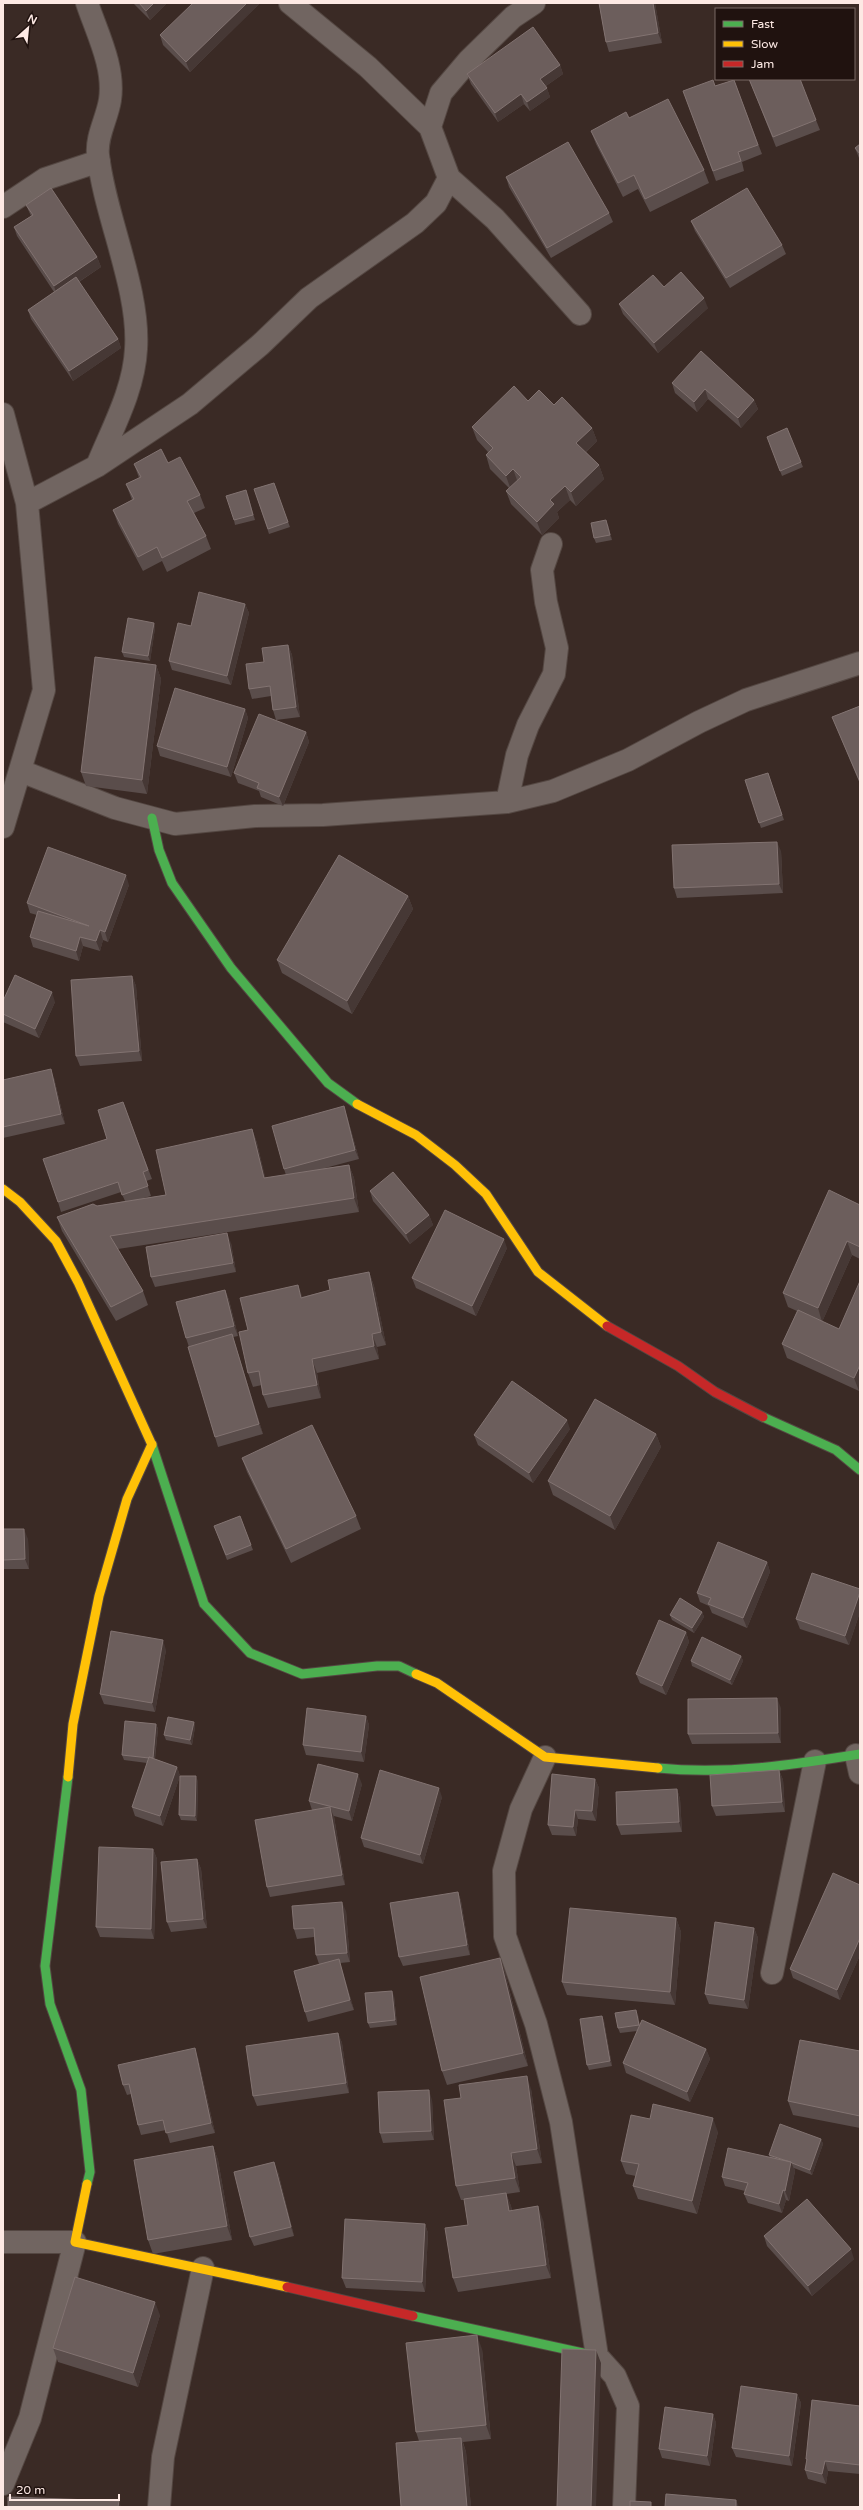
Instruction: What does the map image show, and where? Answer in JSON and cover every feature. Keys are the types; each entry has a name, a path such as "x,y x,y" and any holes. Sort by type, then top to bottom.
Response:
{"street":[{"path":"87,3 109,69 110,99 97,144 100,175 133,303 136,348 127,394 97,466"},
{"path":"290,3 368,67 430,127 449,178 495,219 580,314"},
{"path":"430,127 441,93 469,60 512,17 534,3"},
{"path":"3,206 45,178 99,161"},
{"path":"27,503 97,466 190,404 260,345 309,298 415,223 436,203 449,178"},
{"path":"3,414 27,503 44,690 3,827"},
{"path":"507,802 517,755 528,725 554,674 557,648 546,602 542,570 551,544"},
{"path":"21,768 26,773 115,808 175,824 255,816 323,815 507,802 553,791 628,760 699,722 746,700 860,663"},
{"path":"152,818 159,850 172,883 231,968 328,1083 364,1109 416,1135 455,1164 486,1194 538,1272 610,1328 678,1366 715,1392 784,1428 836,1450 860,1470"},
{"path":"3,1189 20,1202 56,1241 78,1282 152,1444 204,1604 250,1653 302,1674 377,1666 398,1666 437,1683 545,1757 676,1770 776,1768 815,1761 859,1761"},
{"path":"3,2484 30,2418 75,2242 90,2172 86,2121 81,2090 50,2004 46,1966 62,1840 73,1724 95,1618 127,1499 152,1444"},
{"path":"545,1757 521,1809 504,1870 505,1936 536,2024 561,2122 598,2356 615,2376 628,2406 624,2507"},
{"path":"772,1973 815,1761"},
{"path":"3,2242 75,2242 203,2268 503,2338 598,2356"},
{"path":"159,2507 163,2457 203,2268"}],"building":[{"path":"139,3 154,3 146,11"},
{"path":"193,3 247,3 186,62 160,35"},
{"path":"599,3 653,3 658,33 606,42"},
{"path":"533,27 560,65 540,79 547,88 527,102 521,94 495,113 467,74"},
{"path":"713,80 715,86 734,80 758,145 738,152 741,161 713,171 683,91"},
{"path":"749,80 800,80 816,120 773,137"},
{"path":"668,99 704,170 645,199 634,175 618,183 591,131 626,112 629,118"},
{"path":"568,142 609,213 547,248 506,177"},
{"path":"860,144 860,154 855,148"},
{"path":"51,188 97,257 54,286 14,227 33,215 26,205"},
{"path":"747,188 782,245 726,278 691,221"},
{"path":"681,272 704,298 654,343 619,304 653,275 664,287"},
{"path":"76,277 118,339 69,371 28,310"},
{"path":"701,351 754,400 738,418 705,389 694,402 672,383"},
{"path":"514,386 528,401 539,390 554,405 562,397 592,428 576,443 599,465 571,492 565,486 550,500 554,504 537,522 506,491 521,477 513,469 506,476 486,455 493,448 472,427"},
{"path":"787,428 801,462 780,471 767,437"},
{"path":"161,449 168,463 180,457 200,495 187,501 206,536 162,558 157,547 138,557 113,510 134,499 126,484 141,477 134,464"},
{"path":"274,483 288,522 268,529 254,489"},
{"path":"246,490 253,515 234,520 226,496"},
{"path":"606,520 610,535 594,538 591,523"},
{"path":"199,592 245,604 227,676 169,661 178,623 191,626"},
{"path":"128,618 154,623 148,656 122,652"},
{"path":"288,645 296,707 273,710 270,686 249,689 246,664 264,662 262,648"},
{"path":"95,657 156,665 142,780 81,772"},
{"path":"175,688 245,709 227,767 157,746"},
{"path":"860,706 860,782 832,717"},
{"path":"259,714 306,732 279,797 257,788 259,783 234,773"},
{"path":"768,773 782,815 759,823 745,780"},
{"path":"777,842 779,884 674,888 672,845"},
{"path":"48,847 126,875 105,932 100,930 96,941 80,937 76,951 30,937 38,911 89,926 27,903"},
{"path":"339,855 408,896 347,1001 277,960"},
{"path":"15,975 52,992 35,1029 3,1014 3,1001"},
{"path":"132,976 139,1051 76,1056 71,980"},
{"path":"51,1069 61,1114 3,1127 3,1080"},
{"path":"123,1102 148,1170 143,1172 148,1186 122,1195 118,1182 58,1202 43,1159 107,1139 98,1110"},
{"path":"344,1106 355,1150 284,1169 272,1126"},
{"path":"252,1129 264,1178 349,1165 354,1198 110,1236 143,1291 111,1307 57,1217 93,1204 97,1206 166,1195 156,1150"},
{"path":"393,1172 429,1215 406,1234 370,1191"},
{"path":"829,1190 860,1205 860,1247 847,1241 818,1308 783,1293"},
{"path":"445,1210 504,1239 472,1306 412,1278"},
{"path":"227,1233 233,1263 151,1277 146,1247"},
{"path":"369,1272 381,1332 372,1334 374,1346 312,1359 317,1385 263,1395 259,1371 248,1373 239,1332 248,1330 240,1298 298,1285 301,1298 330,1290 328,1280"},
{"path":"860,1281 860,1365 854,1378 782,1344 798,1310 839,1329"},
{"path":"225,1290 234,1326 186,1338 176,1302"},
{"path":"232,1334 259,1424 215,1437 188,1347"},
{"path":"512,1381 567,1420 529,1473 474,1435"},
{"path":"595,1399 656,1434 610,1516 548,1481"},
{"path":"312,1425 356,1516 286,1549 242,1458"},
{"path":"240,1516 251,1545 226,1555 214,1526"},
{"path":"3,1529 24,1529 25,1559 3,1560"},
{"path":"718,1542 767,1562 743,1618 708,1604 711,1598 697,1593"},
{"path":"812,1573 860,1589 845,1636 796,1619"},
{"path":"680,1598 702,1612 692,1628 670,1615"},
{"path":"659,1620 686,1632 662,1686 636,1674"},
{"path":"111,1631 163,1640 152,1703 100,1694"},
{"path":"702,1637 741,1656 730,1680 691,1661"},
{"path":"777,1698 778,1733 688,1734 688,1699"},
{"path":"307,1708 366,1716 361,1752 303,1745"},
{"path":"168,1717 194,1722 190,1740 164,1735"},
{"path":"125,1721 156,1724 153,1758 122,1755"},
{"path":"149,1757 177,1767 160,1816 132,1807"},
{"path":"318,1764 358,1774 349,1811 309,1801"},
{"path":"380,1770 439,1788 420,1855 361,1838"},
{"path":"779,1770 782,1802 712,1806 710,1775"},
{"path":"552,1774 595,1779 592,1811 575,1810 573,1827 548,1825"},
{"path":"180,1776 196,1776 195,1816 179,1815"},
{"path":"677,1789 679,1822 617,1825 616,1792"},
{"path":"330,1807 342,1875 267,1887 255,1820"},
{"path":"99,1847 153,1849 151,1929 96,1927"},
{"path":"197,1859 203,1919 167,1922 161,1862"},
{"path":"833,1873 860,1885 860,1938 837,1990 790,1969"},
{"path":"458,1892 467,1945 399,1957 390,1903"},
{"path":"342,1902 347,1953 316,1955 314,1928 294,1929 292,1906"},
{"path":"570,1908 676,1918 670,1992 562,1982"},
{"path":"715,1922 754,1928 744,2000 705,1994"},
{"path":"500,1958 523,2053 442,2071 420,1977"},
{"path":"339,1959 350,2000 305,2012 294,1971"},
{"path":"392,1991 395,2020 368,2023 365,1993"},
{"path":"636,2010 639,2025 618,2028 615,2013"},
{"path":"602,2016 610,2061 587,2065 580,2019"},
{"path":"642,2020 706,2049 687,2092 623,2063"},
{"path":"338,2033 346,2083 253,2096 246,2046"},
{"path":"800,2040 860,2051 860,2116 788,2101"},
{"path":"195,2048 211,2123 166,2133 163,2120 138,2125 129,2084 123,2085 118,2065"},
{"path":"527,2076 537,2149 511,2153 515,2178 456,2186 444,2100 461,2098 459,2085"},
{"path":"429,2090 431,2131 380,2133 378,2092"},
{"path":"653,2104 713,2118 692,2201 633,2186 639,2164 621,2161 631,2115 650,2119"},
{"path":"780,2124 821,2139 810,2170 769,2155"},
{"path":"213,2146 227,2226 148,2240 134,2160"},
{"path":"728,2148 791,2162 785,2191 783,2190 779,2204 744,2194 748,2183 722,2177"},
{"path":"274,2162 291,2227 250,2237 234,2172"},
{"path":"506,2193 509,2211 538,2206 546,2265 453,2278 445,2228 468,2225 464,2199"},
{"path":"807,2199 851,2249 808,2286 764,2236"},
{"path":"345,2219 425,2224 422,2282 342,2278"},
{"path":"75,2277 155,2302 133,2373 53,2348"},
{"path":"477,2335 486,2425 416,2432 406,2343"},
{"path":"562,2349 596,2350 591,2507 557,2507"},
{"path":"741,2386 797,2394 789,2456 732,2448"},
{"path":"812,2400 860,2406 860,2465 825,2461 822,2474 805,2470"},
{"path":"665,2407 713,2414 707,2456 659,2449"},
{"path":"461,2438 467,2507 401,2507 396,2443"},
{"path":"666,2494 736,2500 736,2507 665,2507"},
{"path":"8,2497 119,2501 118,2507 8,2507"},
{"path":"630,2501 651,2502 651,2507 630,2507"}],"traffic: fast":[{"path":"152,818 159,850 172,883 231,968 328,1083 357,1104"},
{"path":"763,1417 836,1450 860,1470"},
{"path":"152,1445 204,1604 250,1653 302,1674 377,1666 399,1666 416,1674"},
{"path":"658,1768 683,1770 734,1770 810,1762 860,1754"},
{"path":"68,1777 45,1966 50,2004 81,2090 90,2172 87,2184"},
{"path":"413,2316 592,2355"}],"traffic: slow":[{"path":"357,1104 416,1135 455,1165 486,1194 538,1272 607,1326"},
{"path":"3,1189 20,1202 56,1241 78,1282 152,1445"},
{"path":"68,1777 73,1724 99,1596 127,1499 152,1444"},
{"path":"416,1674 437,1683 545,1757 658,1768"},
{"path":"87,2184 75,2242 287,2287"}],"traffic: jam":[{"path":"607,1326 678,1366 715,1392 763,1417"},
{"path":"287,2287 413,2316"}]}
